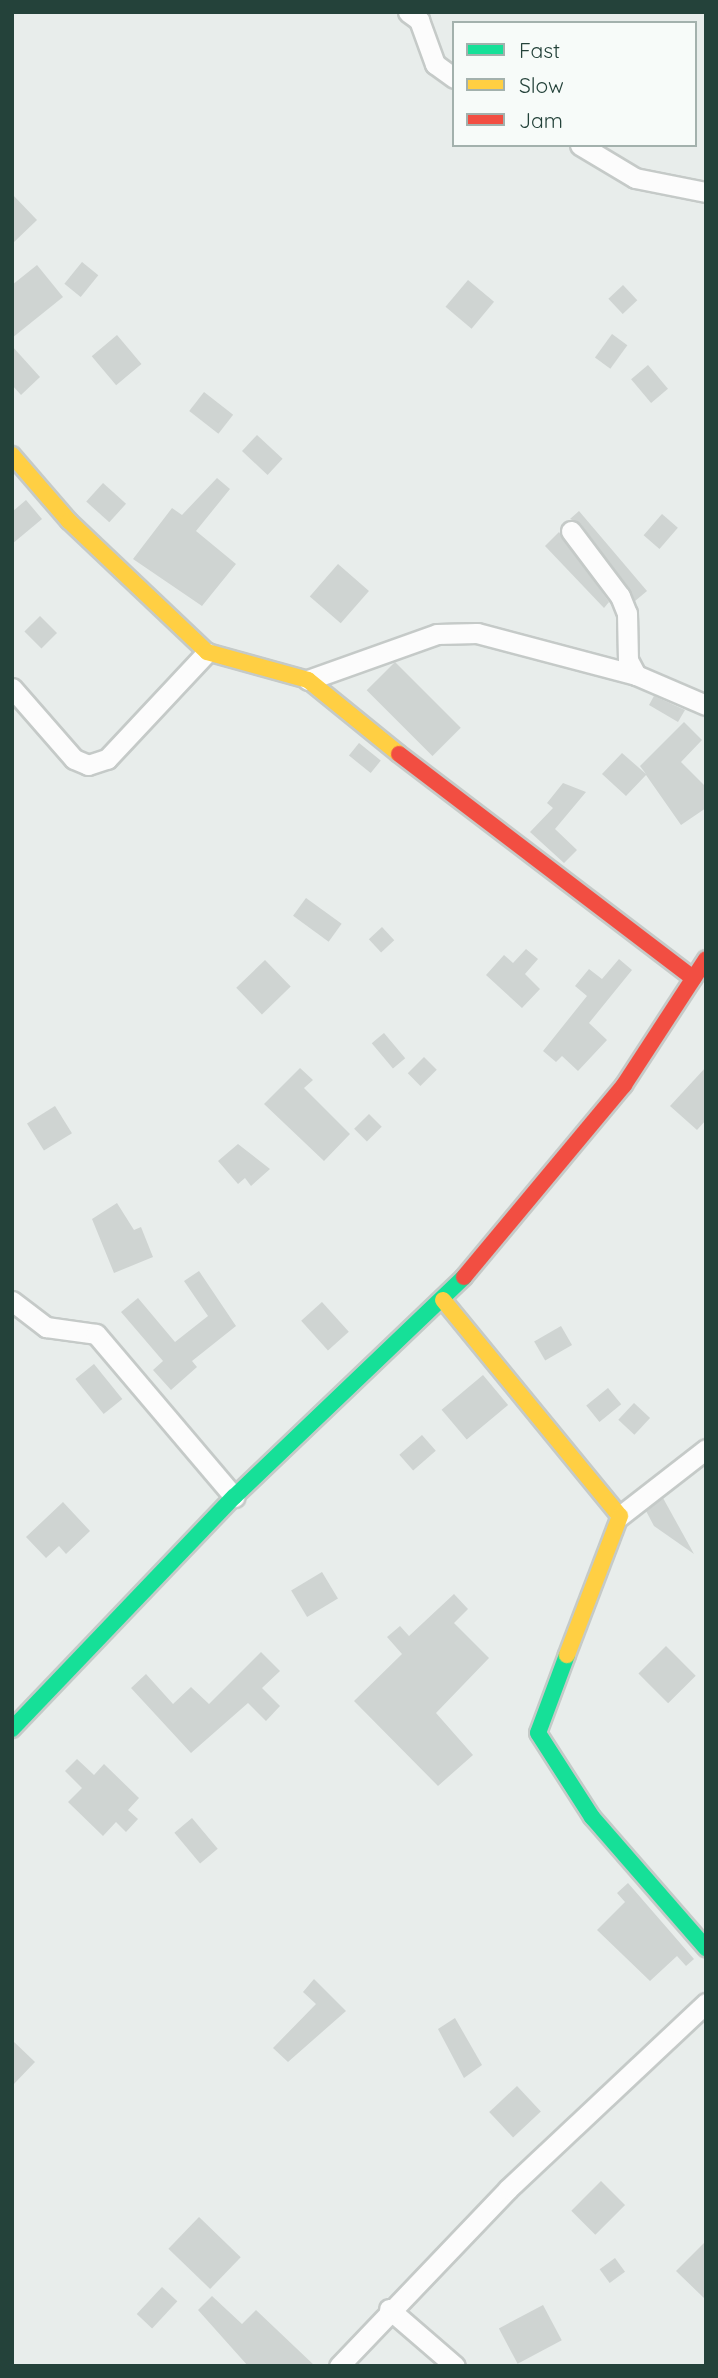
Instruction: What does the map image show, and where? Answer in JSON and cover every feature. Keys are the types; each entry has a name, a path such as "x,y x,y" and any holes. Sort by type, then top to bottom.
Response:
{"street":[{"path":"408,12 419,20 435,64 452,77"},
{"path":"583,147 635,178 706,192"},
{"path":"12,455 69,521 207,652 308,680 505,840 693,978"},
{"path":"571,531 620,596 627,613 628,660 636,675"},
{"path":"308,680 437,634 477,633 636,675 706,705"},
{"path":"12,688 74,759 88,765 107,759 207,652"},
{"path":"12,1729 234,1497 443,1300 523,1213 624,1085 706,959"},
{"path":"443,1300 620,1516"},
{"path":"12,1301 46,1327 96,1334 234,1497"},
{"path":"706,1449 620,1516 606,1542 590,1606 544,1704 538,1733 592,1817 706,1948"},
{"path":"339,2366 389,2309 706,2003"},
{"path":"389,2309 455,2366"}],"building":[{"path":"12,194 37,220 12,244"},
{"path":"82,262 98,275 81,297 64,284"},
{"path":"37,265 63,297 12,338 12,285"},
{"path":"468,280 494,302 472,329 446,307"},
{"path":"623,285 637,300 623,314 608,299"},
{"path":"612,334 627,345 610,369 595,357"},
{"path":"117,335 141,364 116,385 92,356"},
{"path":"12,346 40,377 21,395 12,385"},
{"path":"648,365 668,389 651,403 631,379"},
{"path":"204,392 233,415 218,434 189,411"},
{"path":"257,435 283,459 268,475 242,451"},
{"path":"217,478 230,489 196,531 236,564 202,606 133,559 172,508 182,515"},
{"path":"103,483 126,504 109,522 86,502"},
{"path":"26,500 42,519 12,544 12,512"},
{"path":"579,511 647,591 635,601 581,524 570,519"},
{"path":"662,514 678,528 659,549 644,535"},
{"path":"559,532 609,602 604,608 545,546"},
{"path":"338,564 369,591 341,623 310,596"},
{"path":"40,616 57,633 41,649 24,632"},
{"path":"395,662 461,728 432,756 367,690"},
{"path":"654,696 685,710 678,722 649,705"},
{"path":"684,722 702,740 681,762 706,787 706,808 681,825 646,775 626,796 602,774 622,753 646,774 640,766"},
{"path":"359,743 381,761 371,773 349,755"},
{"path":"563,783 586,792 555,829 577,850 564,863 530,832 553,808 547,803"},
{"path":"306,898 342,924 329,942 293,916"},
{"path":"382,927 394,940 381,952 369,939"},
{"path":"526,949 538,959 525,974 540,989 522,1008 486,975 504,955 513,963"},
{"path":"619,959 632,970 589,1023 607,1040 578,1071 562,1056 556,1062 543,1051 587,996 575,986 589,969 602,979"},
{"path":"265,960 291,987 262,1014 236,988"},
{"path":"384,1033 405,1058 393,1069 372,1043"},
{"path":"424,1057 437,1070 420,1086 408,1073"},
{"path":"706,1067 706,1120 697,1130 670,1106"},
{"path":"300,1068 313,1080 304,1088 350,1134 324,1161 264,1104"},
{"path":"55,1106 72,1133 44,1151 27,1123"},
{"path":"369,1114 382,1127 367,1142 354,1129"},
{"path":"238,1144 270,1169 251,1186 245,1178 238,1184 218,1161"},
{"path":"117,1203 134,1230 141,1227 153,1257 114,1273 92,1219"},
{"path":"199,1271 236,1326 192,1361 197,1367 171,1390 153,1370 163,1361 121,1312 138,1298 175,1342 208,1316 184,1281"},
{"path":"322,1302 349,1332 328,1350 301,1321"},
{"path":"561,1326 572,1345 545,1361 534,1342"},
{"path":"94,1364 122,1399 104,1414 75,1379"},
{"path":"483,1375 508,1405 467,1440 442,1410"},
{"path":"608,1388 621,1404 599,1422 586,1406"},
{"path":"634,1403 650,1418 634,1435 618,1420"},
{"path":"422,1435 436,1451 413,1471 399,1455"},
{"path":"663,1498 694,1554 654,1526 646,1511"},
{"path":"63,1502 90,1531 66,1554 59,1546 46,1558 26,1537"},
{"path":"322,1572 338,1599 307,1617 291,1591"},
{"path":"454,1594 468,1609 454,1623 489,1658 436,1713 473,1755 438,1786 354,1701 402,1654 387,1637 400,1626 409,1636"},
{"path":"666,1646 696,1676 668,1703 638,1674"},
{"path":"261,1652 280,1671 262,1688 280,1706 266,1721 248,1703 191,1753 131,1688 146,1674 173,1704 191,1687 209,1704"},
{"path":"77,1759 94,1775 104,1764 139,1798 128,1810 138,1819 126,1832 116,1822 103,1836 68,1802 82,1788 65,1771"},
{"path":"192,1818 218,1849 200,1863 174,1833"},
{"path":"628,1883 694,1959 686,1966 677,1956 650,1981 597,1930 625,1902 617,1893"},
{"path":"314,1979 346,2011 288,2062 273,2048 316,2004 303,1992"},
{"path":"455,2018 482,2065 464,2078 438,2029"},
{"path":"12,2040 35,2062 12,2086"},
{"path":"517,2086 541,2112 513,2138 489,2112"},
{"path":"601,2181 625,2205 595,2235 571,2211"},
{"path":"199,2217 241,2257 210,2289 168,2249"},
{"path":"706,2241 706,2300 676,2271"},
{"path":"615,2258 625,2272 610,2283 600,2269"},
{"path":"162,2287 177,2301 152,2328 137,2314"},
{"path":"212,2296 242,2324 256,2310 315,2366 248,2366 198,2310"},
{"path":"543,2305 562,2340 518,2364 499,2328"}],"traffic: fast":[{"path":"12,1729 234,1497 464,1277"},
{"path":"567,1655 538,1733 592,1817 706,1948"}],"traffic: slow":[{"path":"12,455 69,521 207,652 308,680 399,754"},
{"path":"443,1300 620,1516 567,1655"}],"traffic: jam":[{"path":"399,754 693,978"},
{"path":"464,1277 624,1085 706,959"}]}
